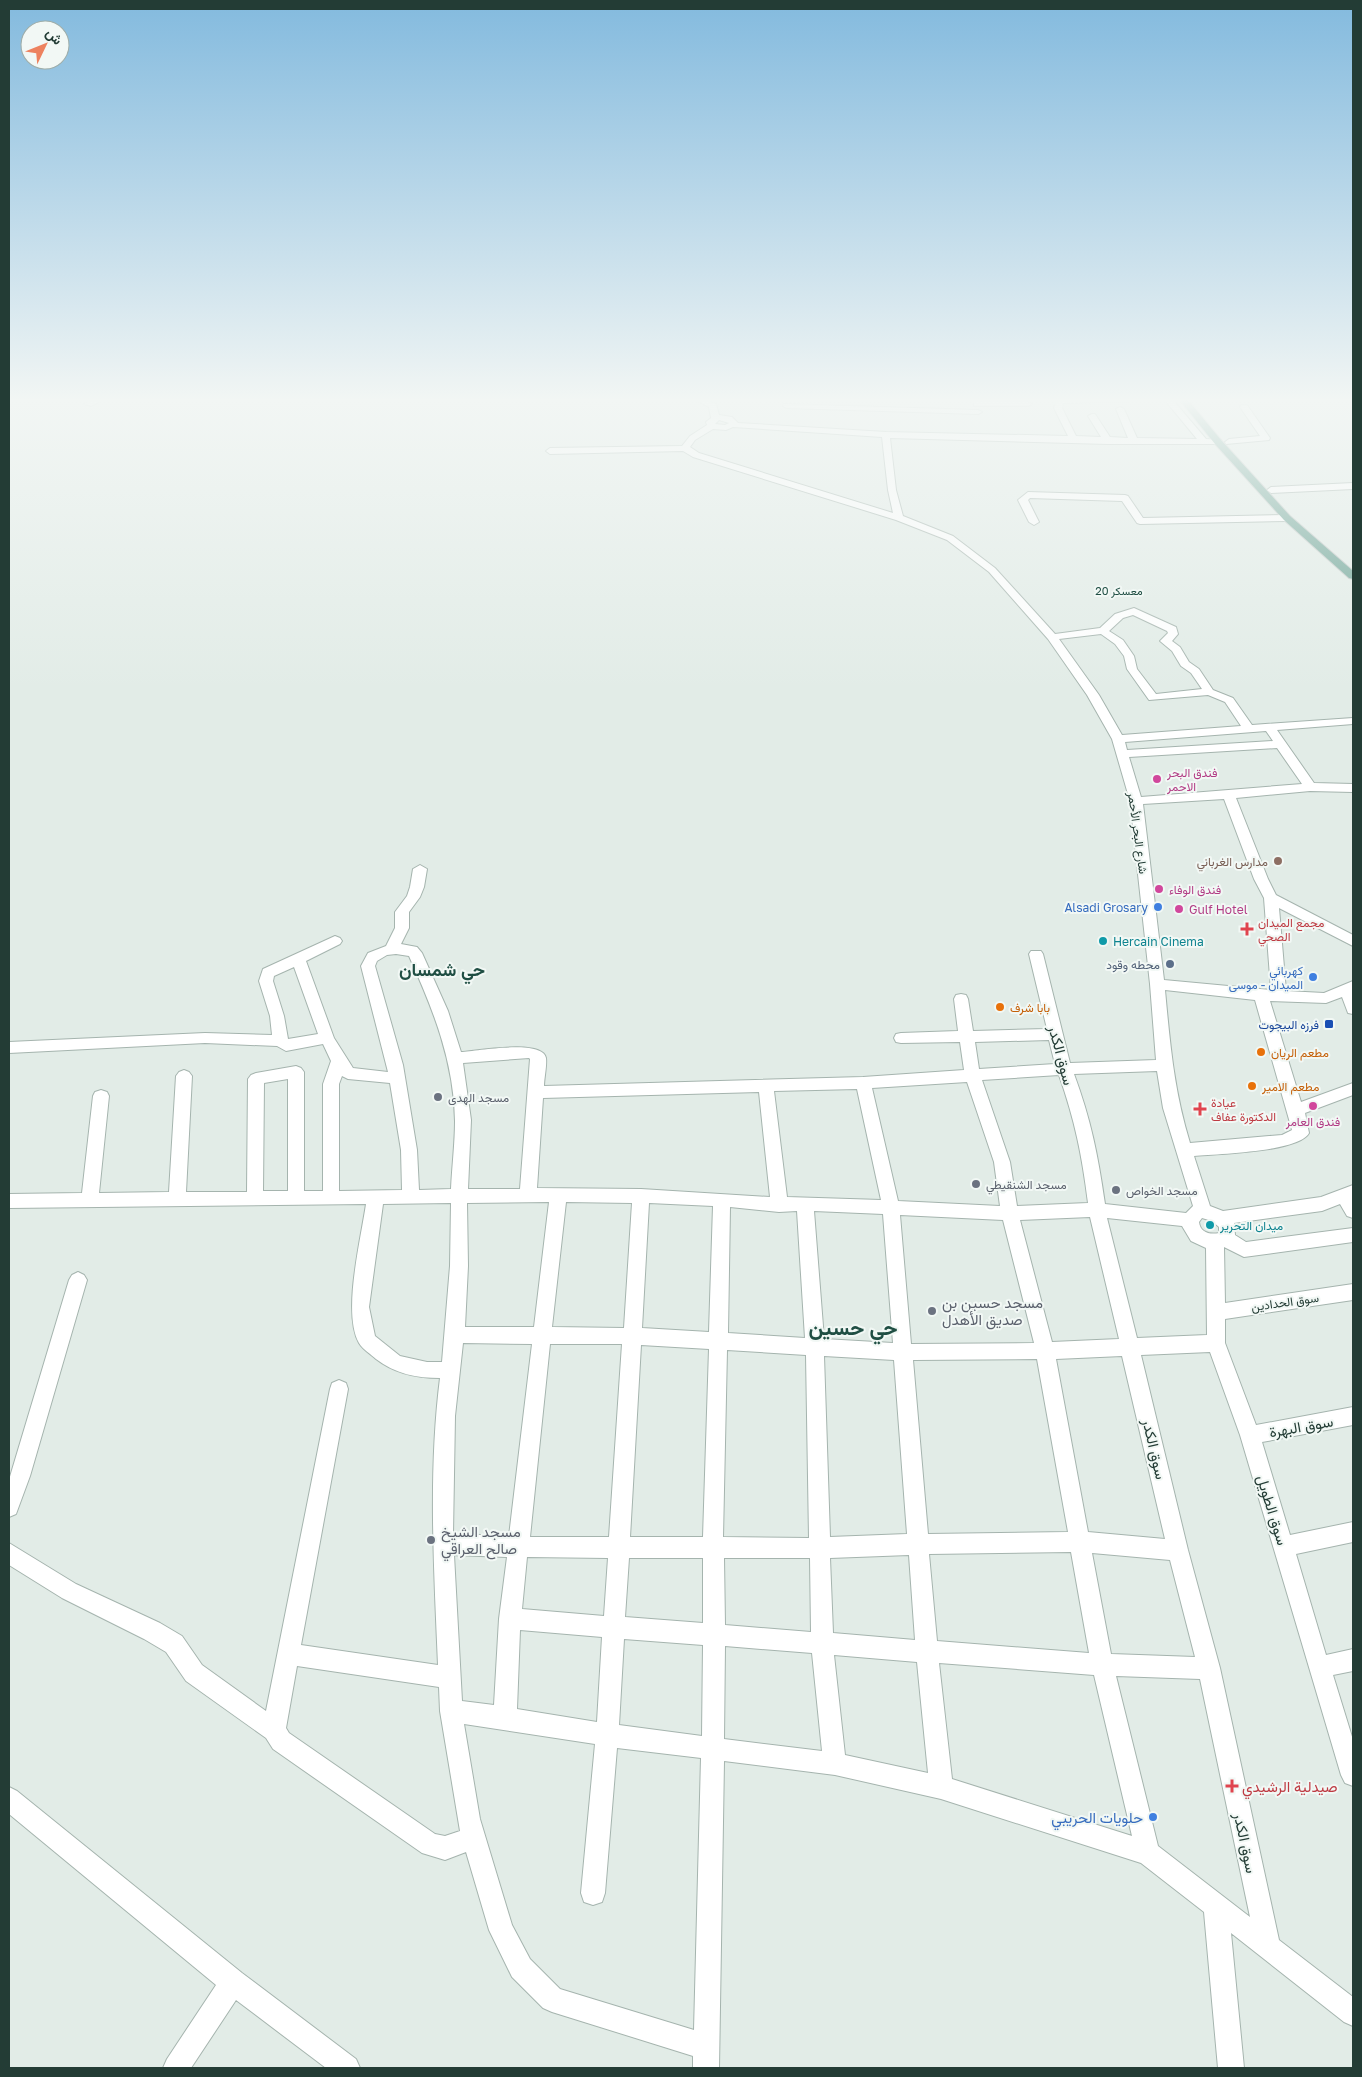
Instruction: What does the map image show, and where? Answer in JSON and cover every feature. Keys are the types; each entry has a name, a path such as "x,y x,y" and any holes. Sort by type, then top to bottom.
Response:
{"main road":[{"path":"1267,496 1287,518 1353,576"},
{"path":"1277,496 1300,519 1353,565"}],"street":[{"name":"شارع البحر الأحمر","path":"828,496 899,518 950,538 992,570 1052,637 1093,695 1118,739 1136,801 1157,984 1164,1065 1171,1108 1185,1150 1196,1216"},
{"path":"893,496 899,518"},
{"path":"1027,496 1023,500 1034,522"},
{"path":"1058,496 1125,498 1140,521 1287,518"},
{"path":"1052,637 1104,631 1119,616 1134,611 1172,629 1173,634 1165,641 1176,649 1185,664 1195,671 1209,692"},
{"path":"1104,631 1118,642 1129,656 1132,669 1153,698 1209,692 1229,700 1249,729"},
{"path":"1118,739 1353,720"},
{"path":"1270,728 1310,788"},
{"path":"1122,754 1280,744"},
{"path":"1136,801 1229,796 1310,788 1353,788"},
{"path":"1229,796 1261,879 1271,898 1280,995"},
{"path":"391,951 402,928 402,912 413,897 417,886 420,869"},
{"path":"1271,898 1353,941"},
{"path":"280,1041 277,1016 266,981 268,973 335,941"},
{"path":"411,1197 408,1150 395,1065 368,966 375,954 406,948 412,949 415,953 441,1011 455,1058 463,1120 455,1335 445,1416 443,1544 452,1711 468,1820 501,1930 521,1968 552,1999 706,2058 713,1749 713,1546 722,1200"},
{"name":"سوق الكدر","path":"1036,954 1064,1069 1080,1113 1090,1154 1098,1210 1178,1550 1209,1668 1268,1945"},
{"path":"298,959 327,1038 339,1061 348,1073 396,1078"},
{"path":"1157,984 1261,995 1326,998 1350,988 1353,1009"},
{"path":"1185,1150 1284,1142 1301,1133 1296,1110 1261,995"},
{"path":"961,999 972,1074 1002,1162 1010,1213 1045,1351 1078,1542 1102,1664 1148,1854"},
{"path":"902,1038 1056,1034"},
{"path":"9,1048 205,1038 280,1041 286,1045 327,1038"},
{"path":"455,1058 529,1052 535,1054 538,1058 528,1195"},
{"path":"332,1198 331,1084 339,1061"},
{"path":"535,1092 864,1083 972,1074 1164,1065"},
{"path":"255,1199 256,1079 296,1072 296,1198"},
{"path":"178,1199 184,1076"},
{"path":"864,1083 891,1208 927,1651 941,1787"},
{"path":"766,1085 779,1205"},
{"path":"1296,1110 1353,1089"},
{"path":"90,1200 101,1096"},
{"path":"1221,1218 1322,1204 1348,1194 1353,1210"},
{"path":"505,1718 510,1619 558,1195"},
{"path":"9,1200 558,1195 641,1196 779,1205 806,1204 1010,1213 1098,1210 1196,1216 1209,1212 1221,1218 1228,1228 1220,1240"},
{"path":"593,1893 607,1735 641,1196"},
{"path":"374,1198 360,1307 367,1340 395,1363 427,1370 450,1370"},
{"path":"806,1204 815,1346 822,1643 835,1764"},
{"path":"1196,1216 1190,1225 1196,1235 1209,1241 1220,1240 1244,1250 1353,1235"},
{"name":"سوق الطويل","path":"1220,1240 1216,1343 1250,1435 1353,1775"},
{"path":"9,1507 20,1476 78,1280"},
{"name":"سوق الحدادين","path":"1216,1312 1353,1292"},
{"path":"455,1335 633,1336 902,1352 1045,1351 1216,1343"},
{"path":"274,1730 339,1389"},
{"name":"سوق البهرة","path":"1250,1435 1353,1416"},
{"path":"1284,1546 1353,1532"},
{"path":"443,1544 518,1547 713,1546 819,1548 919,1544 1078,1542 1178,1550"},
{"path":"9,1553 69,1591 152,1631 174,1644 194,1673 274,1730 281,1741 430,1845 445,1848 474,1838"},
{"path":"510,1619 1102,1664 1209,1668"},
{"path":"289,1654 450,1678"},
{"path":"1319,1667 1353,1660"},
{"path":"452,1711 607,1735 835,1764 941,1787 1148,1854 1268,1945 1353,2013"},
{"path":"9,1799 233,1982 346,2068"},
{"path":"1216,1905 1231,2068"},
{"path":"176,2068 233,1982"}],"place":[{"name":"فندق البحر الاحمر","path":"1157,779"},
{"name":"مدارس الغرباني","path":"1278,861"},
{"name":"فندق الوفاء","path":"1159,889"},
{"name":"Alsadi Grosary","path":"1158,907"},
{"name":"Gulf Hotel","path":"1179,909"},
{"name":"مجمع الميدان الصحي","path":"1247,929"},
{"name":"Hercain Cinema","path":"1103,941"},
{"name":"محطه وقود","path":"1170,964"},
{"name":"كهربائي الميدان - موسى","path":"1313,977"},
{"name":"بابا شرف","path":"1000,1007"},
{"name":"فرزه البيجوت","path":"1329,1024"},
{"name":"مطعم الريان","path":"1261,1052"},
{"name":"مطعم الامير","path":"1252,1086"},
{"name":"مسجد الهدى","path":"438,1097"},
{"name":"فندق العامر","path":"1313,1106"},
{"name":"عيادة الدكتورة عفاف","path":"1200,1109"},
{"name":"مسجد الشنقيطي","path":"976,1184"},
{"name":"مسجد الخواص","path":"1116,1190"},
{"name":"ميدان التحرير","path":"1210,1225"},
{"name":"مسجد حسين بن صديق الأهدل","path":"932,1311"},
{"name":"مسجد الشيخ صالح العراقي","path":"431,1540"},
{"name":"صيدلية الرشيدي","path":"1232,1786"},
{"name":"حلويات الحريبي","path":"1153,1817"}],"district":[{"name":"معسكر 20","path":"1119,590"},
{"name":"حي شمسان","path":"442,969"},
{"name":"حي حسين","path":"853,1327"}]}
